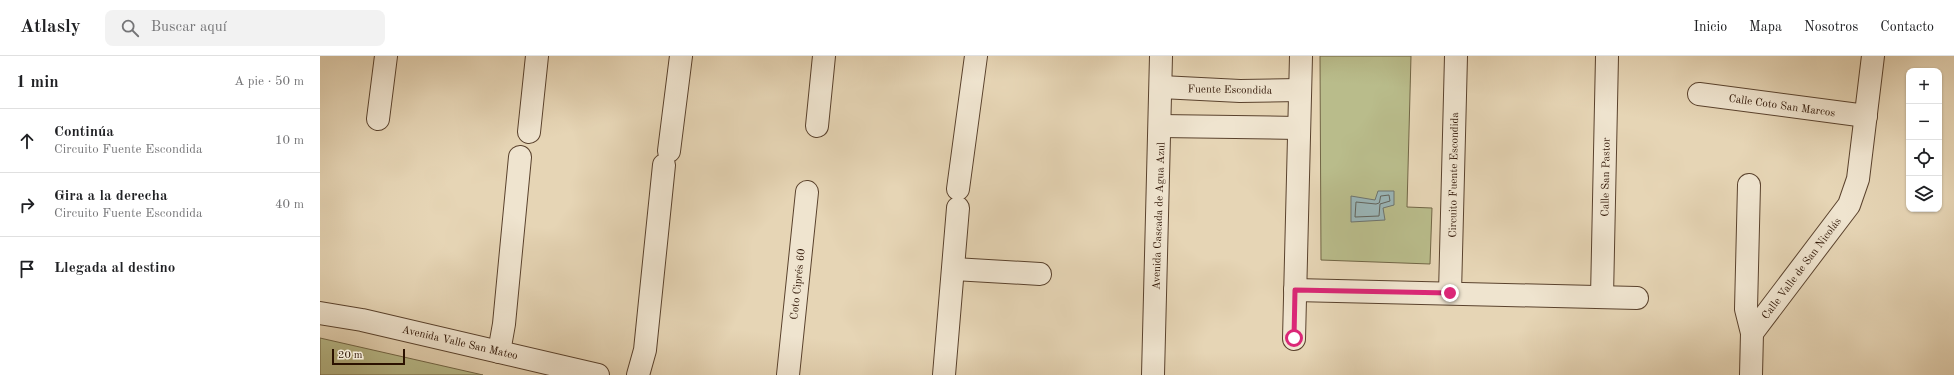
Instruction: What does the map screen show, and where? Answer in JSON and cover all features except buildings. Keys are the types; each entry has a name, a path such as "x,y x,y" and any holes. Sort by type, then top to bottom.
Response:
{"street":[{"path":"378,119 386,56"},
{"path":"529,132 537,56"},
{"path":"638,375 645,350 666,158 681,56"},
{"path":"817,126 824,56"},
{"path":"944,375 954,269 958,199 976,56"},
{"name":"Avenida Cascada de Agua Azul","path":"1153,375 1161,56"},
{"path":"1294,338 1298,128 1301,56"},
{"name":"Circuito Fuente Escondida","path":"1450,293 1456,56"},
{"name":"Calle San Pastor","path":"1602,297 1607,56"},
{"name":"Calle Valle de San Nicolás","path":"1752,333 1849,205 1858,179 1873,56"},
{"name":"Fuente Escondida","path":"1161,87 1240,91 1299,90"},
{"name":"Calle Coto San Marcos","path":"1699,94 1866,116"},
{"path":"1160,126 1298,128"},
{"path":"499,352 504,324 520,157"},
{"name":"Calle Valle de San Nicolás","path":"1749,185 1746,309 1752,333"},
{"name":"Coto Ciprés 60","path":"788,375 807,192"},
{"path":"954,269 1040,274"},
{"path":"1295,290 1637,298"},
{"name":"Avenida Valle San Mateo","path":"320,313 362,320 598,375"},
{"path":"1751,375 1752,333"}],"green space":[{"path":"1320,56 1411,56 1407,207 1432,208 1430,264 1321,260"},
{"path":"320,338 483,375 320,375"}],"water":[{"path":"1378,191 1394,191 1394,205 1383,208 1385,220 1351,222 1351,196 1375,200"}],"route":[{"path":"1294,338 1295,290 1450,293"}]}
